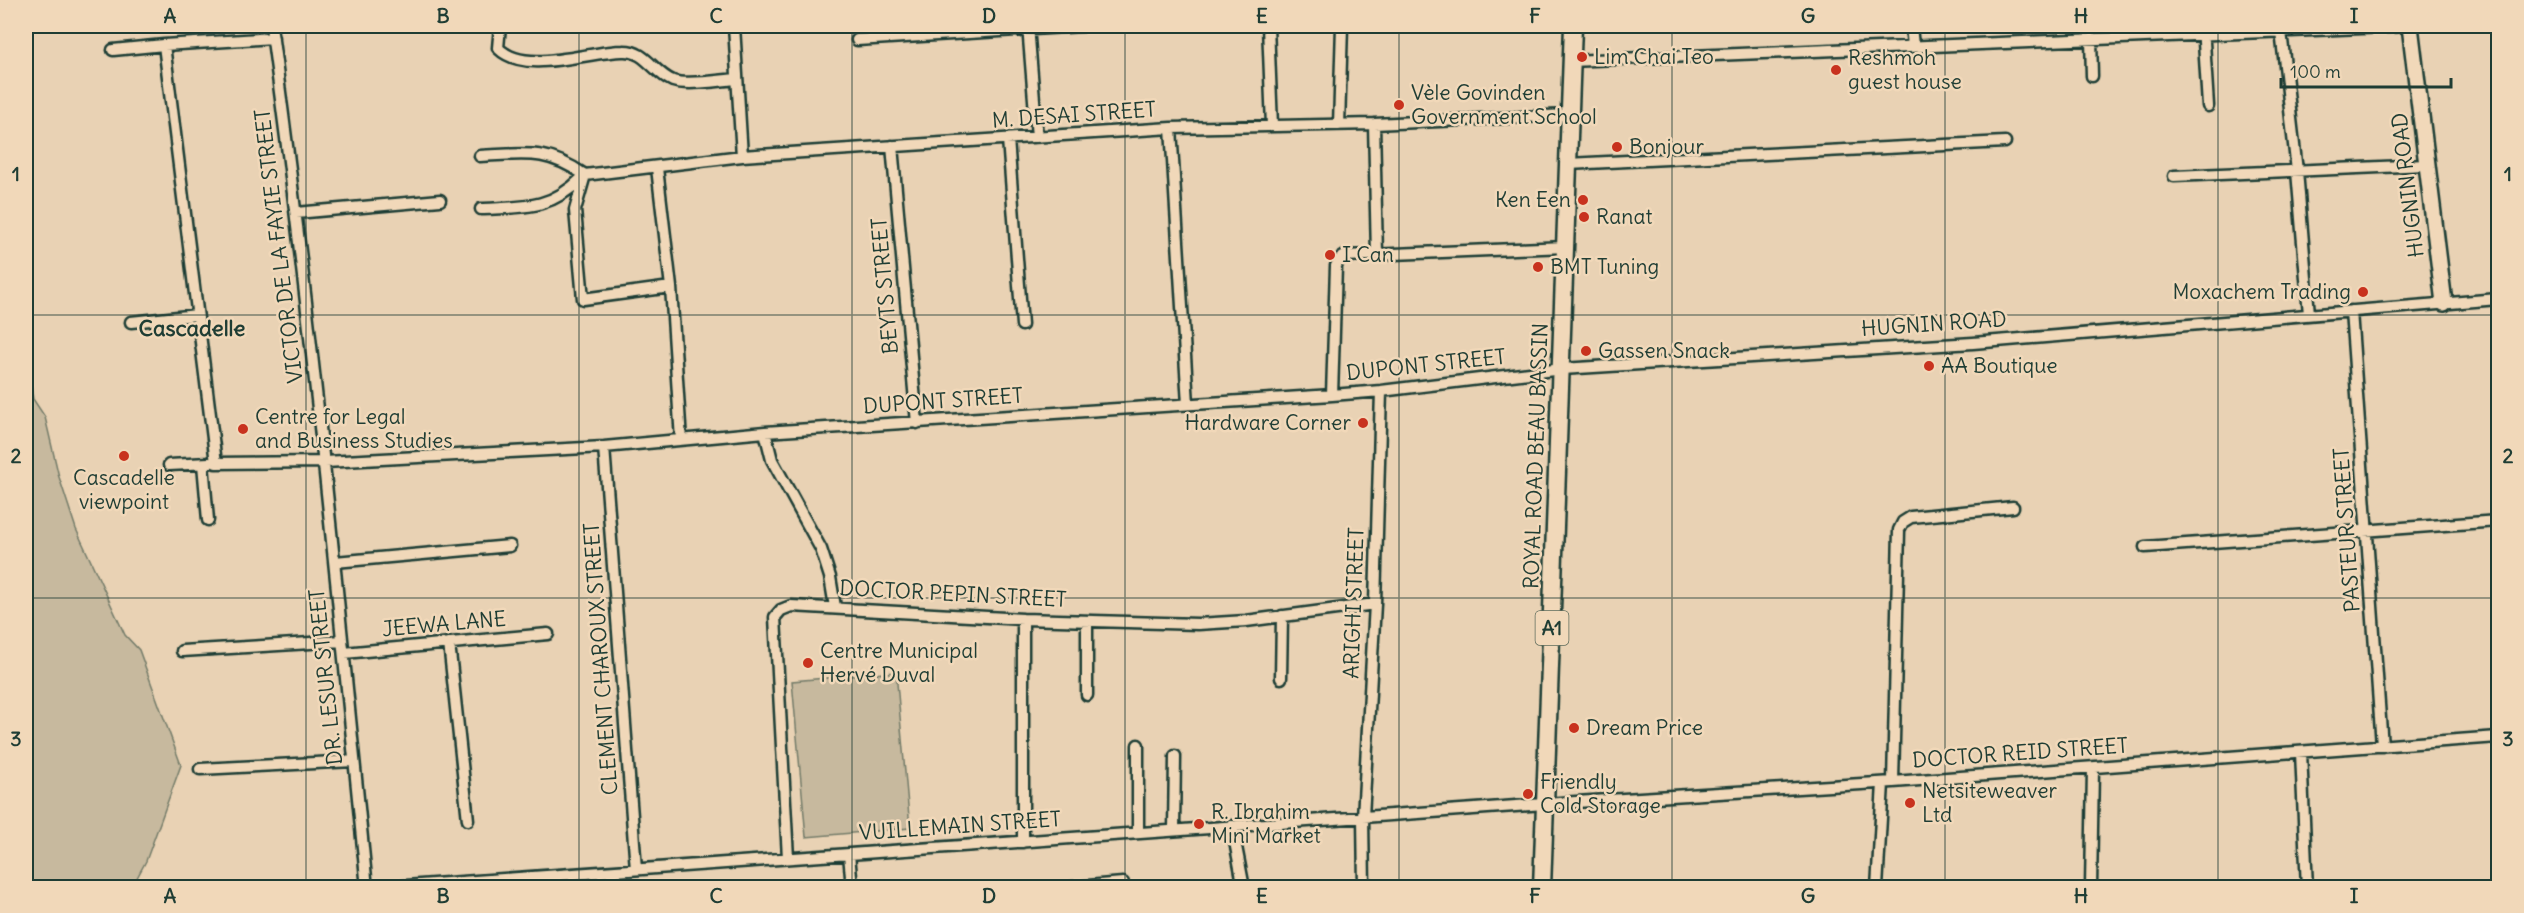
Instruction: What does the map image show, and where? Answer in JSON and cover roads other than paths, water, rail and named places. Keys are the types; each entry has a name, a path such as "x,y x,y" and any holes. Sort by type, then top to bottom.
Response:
{"main road":[{"name":"ROYAL ROAD BEAU BASSIN","path":"1542,888 1573,26"}],"street":[{"name":"VICTOR DE LA FAYIE STREET","path":"271,26 296,213 325,462"},
{"path":"500,26 498,48 517,59 534,61 623,51 643,56 666,78 676,82 737,79"},
{"path":"734,26 742,156"},
{"path":"857,40 1083,26"},
{"path":"1268,26 1272,126"},
{"path":"1339,125 1342,26"},
{"path":"1911,26 1913,46"},
{"path":"1570,61 2091,39 2203,30 2266,28 2281,31 2326,27 2410,26"},
{"name":"HUGNIN ROAD","path":"2410,26 2444,303"},
{"path":"1028,28 1037,137"},
{"path":"2203,30 2208,106"},
{"path":"2281,31 2297,171 2309,314"},
{"path":"113,50 273,38"},
{"path":"2091,39 2092,76"},
{"path":"164,45 216,463"},
{"name":"M. DESAI STREET","path":"585,175 742,156 1171,128 1374,124 1568,115"},
{"path":"1374,124 1377,255"},
{"path":"1171,128 1188,404"},
{"path":"1008,139 1022,325"},
{"path":"1568,164 2005,142"},
{"name":"BEYTS STREET","path":"892,146 918,423"},
{"path":"480,156 539,153 566,162 585,175"},
{"path":"2174,176 2426,165"},
{"path":"657,168 671,287 681,440"},
{"path":"481,209 525,207 551,201 572,188 585,175"},
{"path":"585,175 575,210 583,299 671,287"},
{"path":"296,213 440,200"},
{"path":"1332,395 1336,266 1345,256 1566,247"},
{"path":"2351,311 2499,299"},
{"name":"HUGNIN ROAD","path":"1562,369 1973,343 2351,311"},
{"name":"PASTEUR STREET","path":"2351,311 2382,746"},
{"path":"131,322 197,315"},
{"name":"DUPONT STREET","path":"169,465 325,462 604,447 765,432 1332,395 1562,369"},
{"name":"ARIGHI STREET","path":"1364,888 1364,817 1375,604 1381,391"},
{"path":"765,432 772,460 821,549 830,577 835,607"},
{"name":"CLEMENT CHAROUX STREET","path":"604,447 636,869"},
{"name":"DR. LESUR STREET","path":"325,462 367,888"},
{"path":"203,464 208,520"},
{"path":"1877,888 1888,783 1899,530 1902,522 1911,517 2013,507"},
{"path":"2145,547 2499,521"},
{"path":"335,562 510,546"},
{"name":"DOCTOR PEPIN STREET","path":"788,858 775,617 781,610 791,606 835,607 1023,619 1198,624 1375,604"},
{"path":"1281,678 1282,616"},
{"path":"1023,619 1023,842"},
{"path":"1087,621 1087,695"},
{"name":"JEEWA LANE","path":"344,653 548,634"},
{"path":"182,651 211,651 342,641"},
{"path":"450,643 468,820"},
{"name":"DOCTOR REID STREET","path":"1544,804 1888,783 2499,737"},
{"path":"1138,745 1138,833"},
{"path":"2301,752 2307,888"},
{"path":"1174,830 1175,756"},
{"path":"200,769 354,761"},
{"path":"2091,888 2093,768"},
{"name":"VUILLEMAIN STREET","path":"378,888 446,885 636,869 1544,804"},
{"path":"1232,826 1244,888"},
{"path":"849,854 852,888"},
{"path":"1064,888 1124,885"}],"place":[{"name":"Lim Chai Teo","path":"1582,57"},
{"name":"Reshmoh guest house","path":"1836,70"},
{"name":"Vèle Govinden Government School","path":"1399,105"},
{"name":"Bonjour","path":"1617,147"},
{"name":"Ken Een","path":"1583,200"},
{"name":"Ranat","path":"1584,217"},
{"name":"I Can","path":"1330,255"},
{"name":"BMT Tuning","path":"1538,267"},
{"name":"Moxachem Trading","path":"2363,292"},
{"name":"Gassen Snack","path":"1586,351"},
{"name":"AA Boutique","path":"1929,366"},
{"name":"Hardware Corner","path":"1363,423"},
{"name":"Centre for Legal and Business Studies","path":"243,429"},
{"name":"Cascadelle viewpoint","path":"124,456"},
{"name":"Centre Municipal Hervé Duval","path":"808,663"},
{"name":"Dream Price","path":"1574,728"},
{"name":"Friendly Cold Storage","path":"1528,794"},
{"name":"Netsiteweaver Ltd","path":"1910,803"},
{"name":"R. Ibrahim Mini Market","path":"1199,824"}],"district":[{"name":"Cascadelle","path":"192,328"}]}
